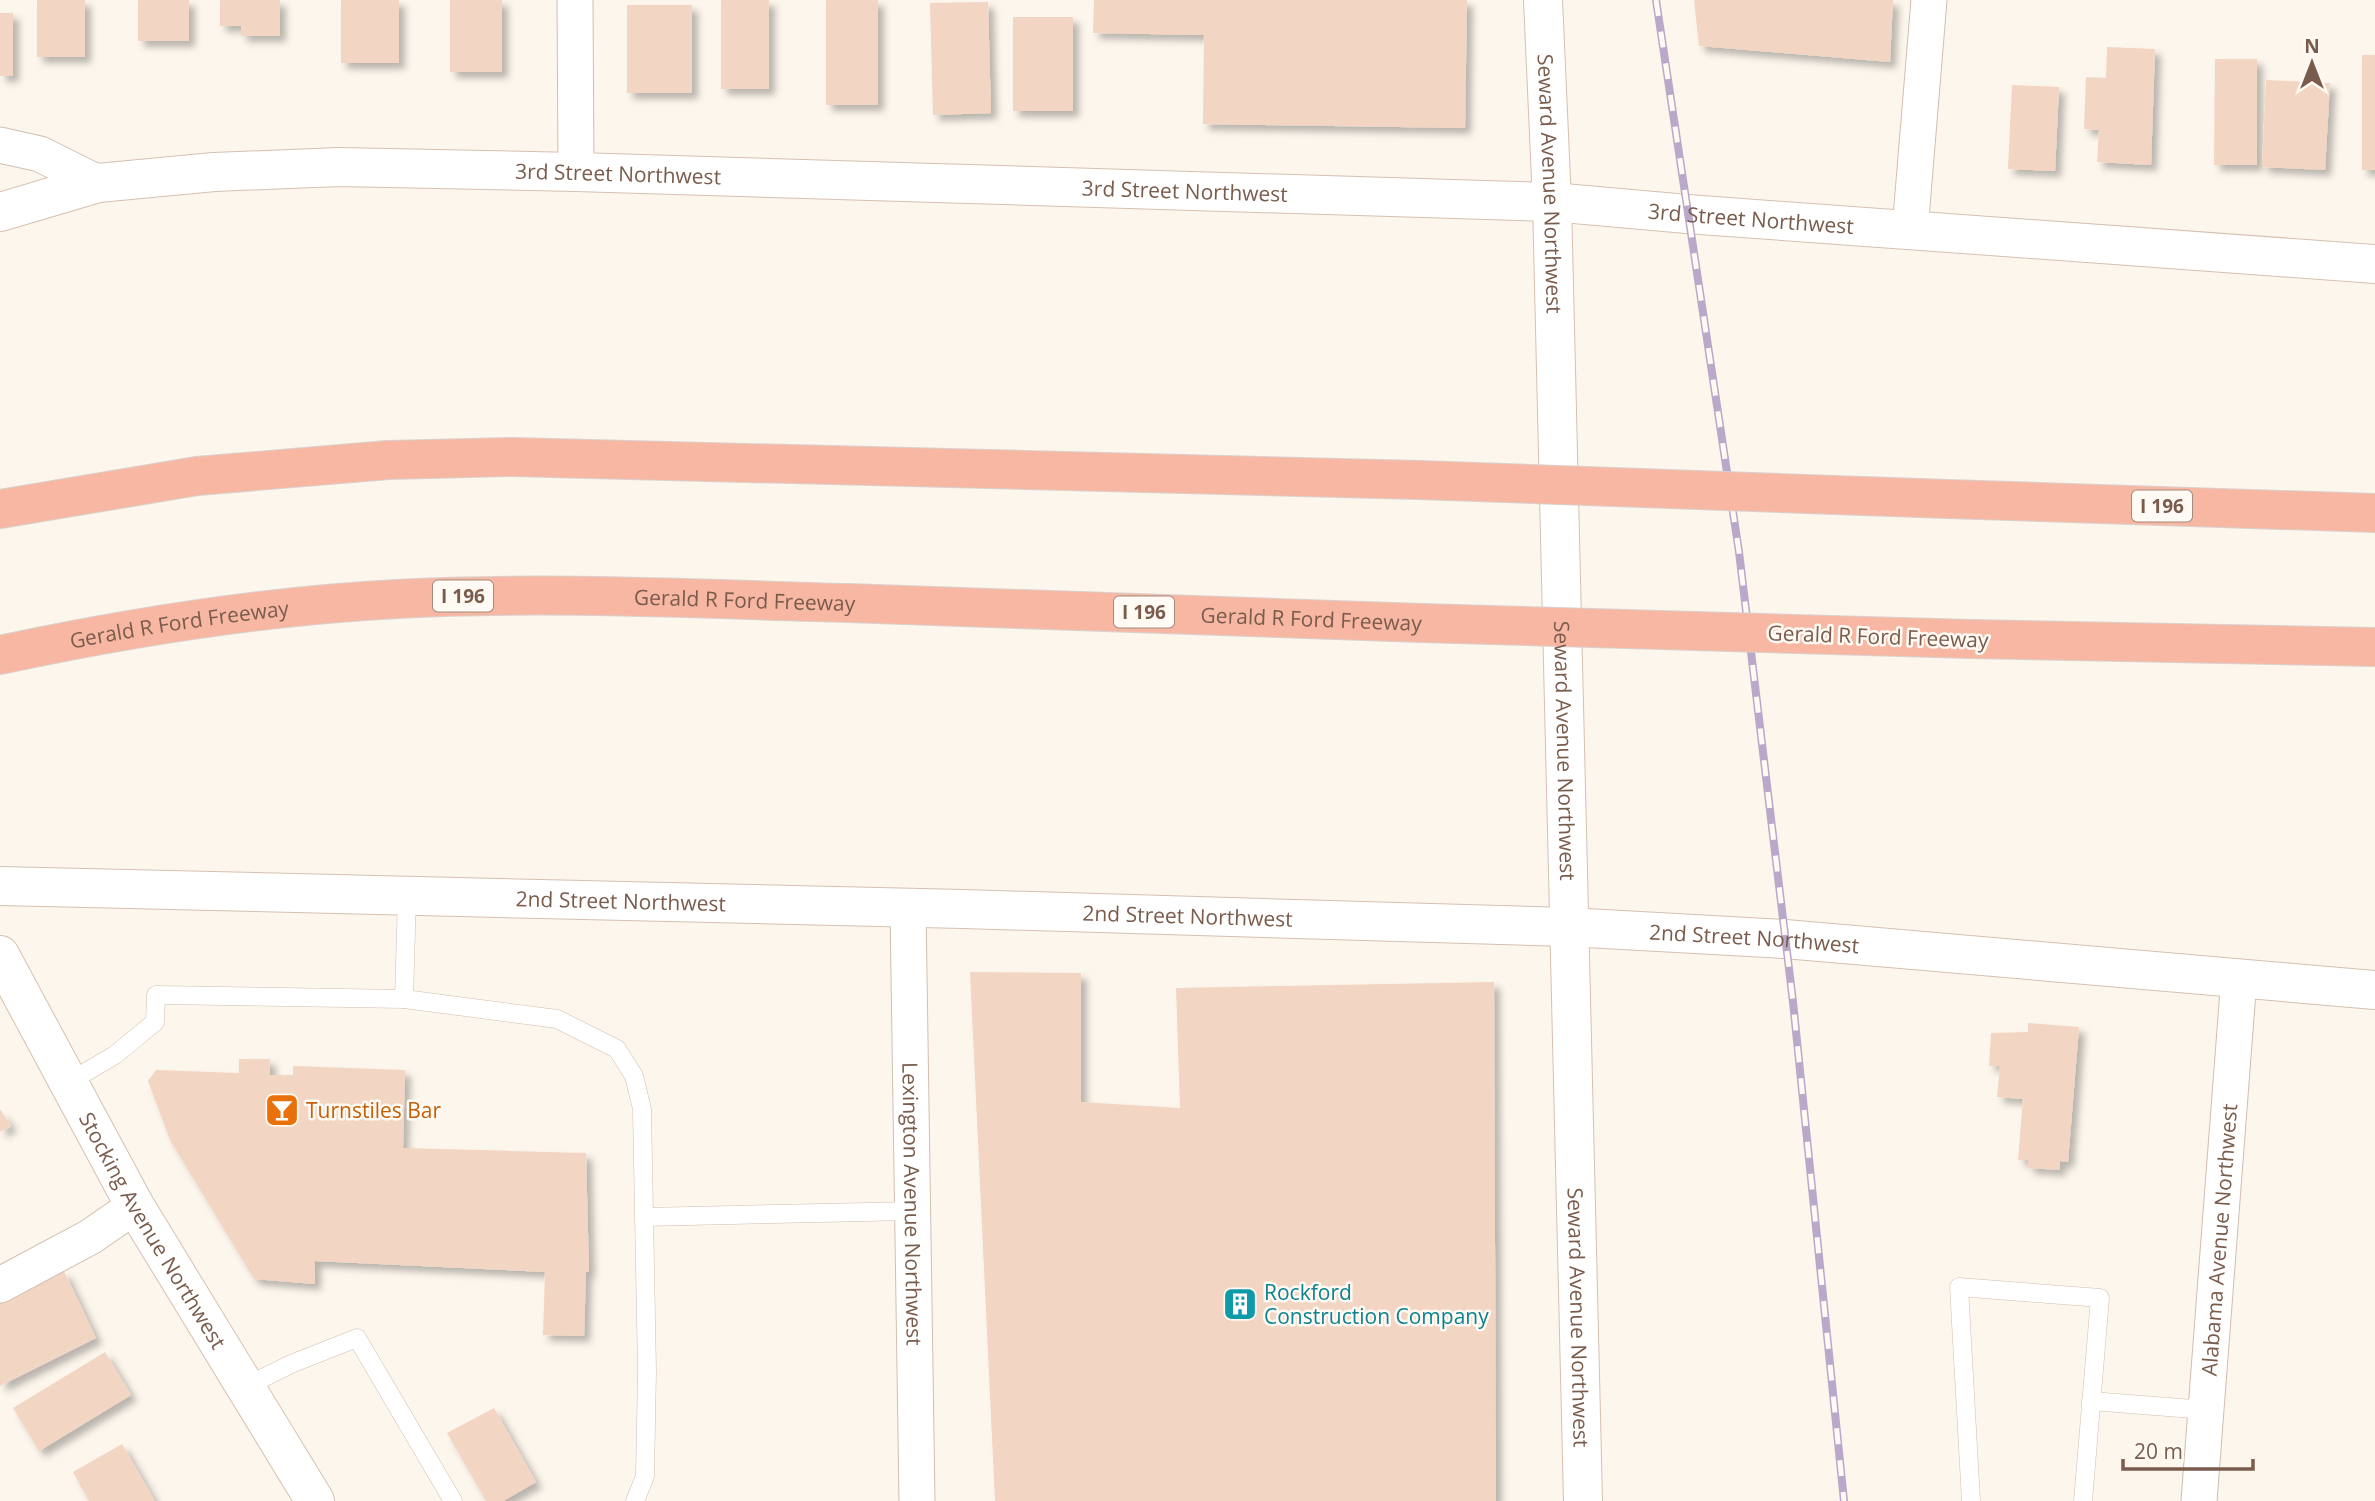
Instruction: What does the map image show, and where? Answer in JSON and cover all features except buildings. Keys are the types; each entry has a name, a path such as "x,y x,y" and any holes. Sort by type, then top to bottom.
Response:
{"highway":[{"name":"I 196","path":"0,509 197,476 388,460 512,457 1419,480 2375,513"},
{"name":"Gerald R Ford Freeway","path":"0,655 193,619 301,606 496,595 964,605 1971,639 2375,647"}],"street":[{"path":"575,0 576,172"},
{"name":"Seward Avenue Northwest","path":"1543,0 1552,202 1583,1501"},
{"path":"1910,230 1929,0"},
{"path":"0,145 40,154 98,183"},
{"name":"3rd Street Northwest","path":"98,183 214,172 339,167 1552,202 2375,264"},
{"path":"0,212 98,183"},
{"name":"2nd Street Northwest","path":"0,886 1568,927 1786,939 2375,989"},
{"name":"Lexington Avenue Northwest","path":"908,908 917,1501"},
{"name":"Stocking Avenue Northwest","path":"0,955 135,1206 314,1501"},
{"name":"Alabama Avenue Northwest","path":"2199,1501 2239,978"},
{"path":"0,1285 90,1237 135,1206"}],"lane":[{"path":"404,999 407,896"},
{"path":"69,1082 115,1055 155,1022 156,995 404,999 557,1019 617,1049 634,1076 642,1109 645,1217 645,1476 635,1501"},
{"path":"645,1217 912,1211"},
{"path":"1971,1501 1959,1287 2100,1298 2083,1501"},
{"path":"245,1387 292,1364 357,1338 453,1501"},
{"path":"2091,1401 2206,1410"}],"railway":[{"path":"1656,0 1739,552 1793,1002 1844,1501"}],"place":[{"name":"Turnstiles Bar","path":"282,1110"},
{"name":"Rockford Construction Company","path":"1240,1304"}]}
